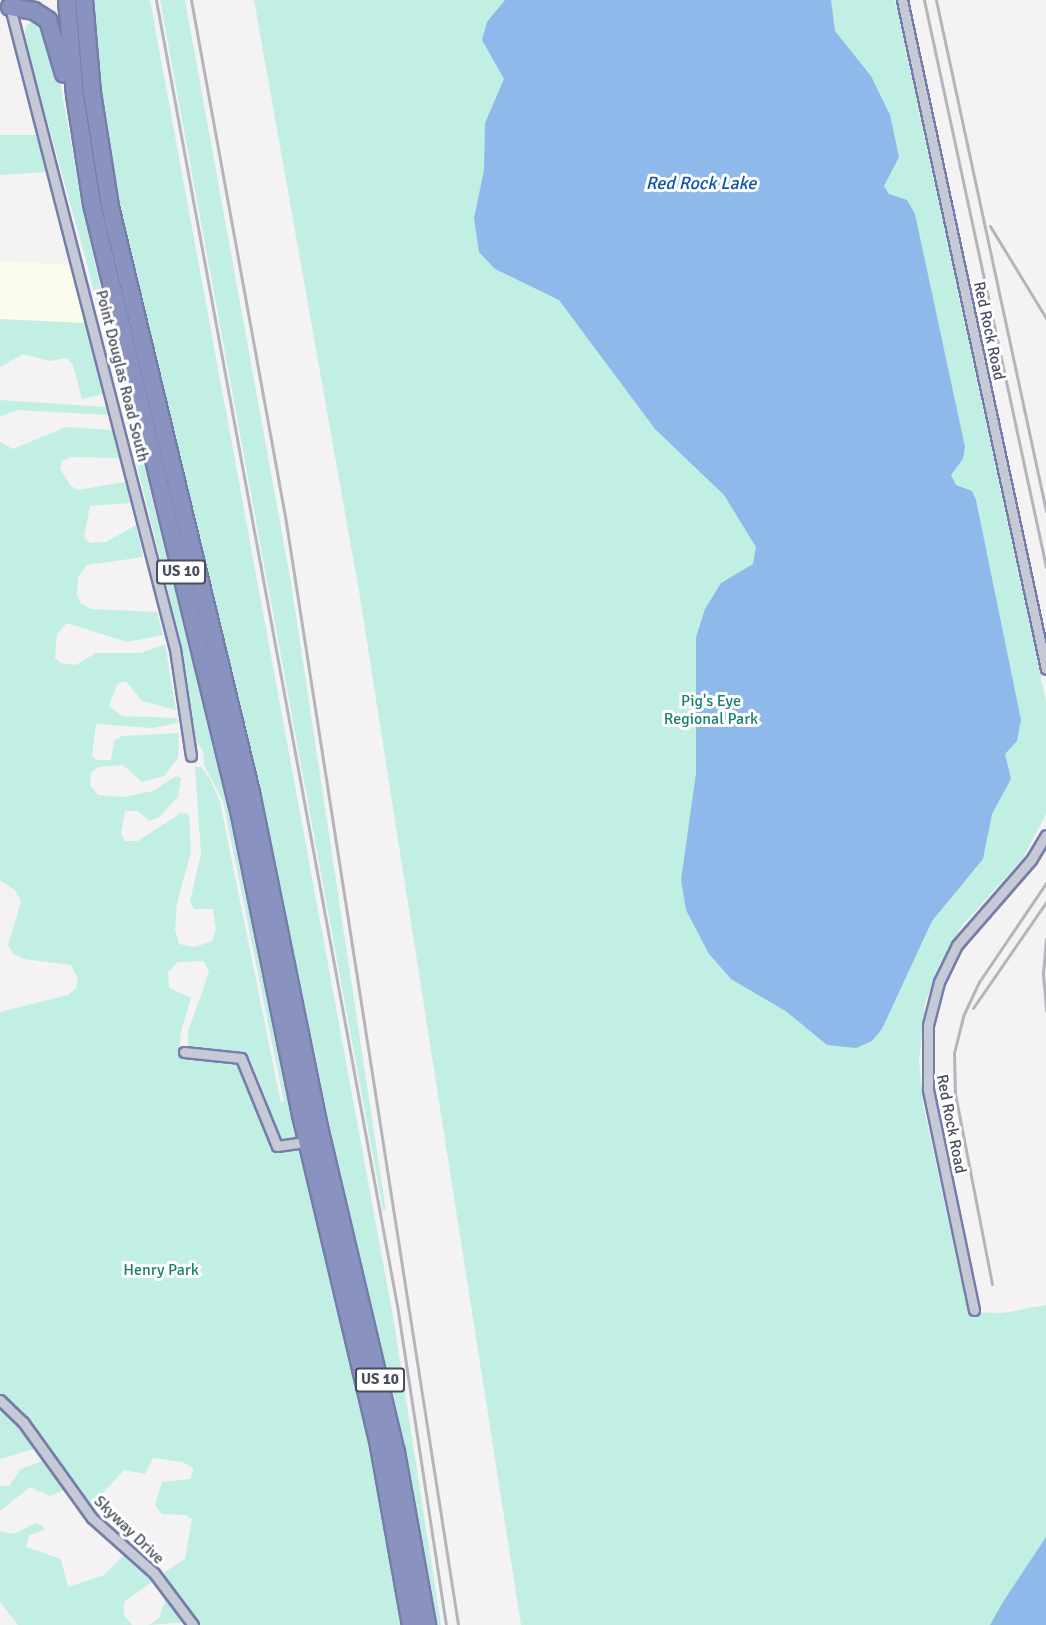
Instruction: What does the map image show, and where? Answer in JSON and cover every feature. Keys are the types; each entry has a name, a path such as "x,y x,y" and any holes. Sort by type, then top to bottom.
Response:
{"highway":[{"name":"US 10","path":"67,0 86,170 240,815 314,1140 379,1446 411,1625"},
{"name":"US 10","path":"84,0 90,74 109,198 253,802 314,1140 396,1452 427,1625"},
{"path":"10,7 34,11 50,23 86,170"}],"street":[{"name":"Red Rock Road","path":"902,0 1046,669"},
{"name":"Point Douglas Road South","path":"10,7 175,649 191,756"},
{"name":"Red Rock Road","path":"974,1310 929,1099 928,1025 939,982 957,945 1031,861 1046,835"},
{"path":"183,1052 242,1058 276,1145 314,1140"},
{"name":"Skyway Drive","path":"0,1400 19,1416 92,1518 154,1573 193,1625"}],"shaded area":[{"path":"0,261 71,265 86,326 0,322"}],"green space":[{"path":"93,0 150,0 394,1322 441,1625 436,1625 407,1459 329,1123 262,799 122,221 102,100"},
{"path":"160,0 185,0 291,583 386,1211 383,1210"},
{"name":"Pig's Eye Regional Park","path":"254,0 895,0 1046,701 1046,814 1023,858 961,927 939,965 925,1004 919,1061 924,1108 968,1312 1003,1313 1046,1305 1046,1625 521,1625 360,597"},
{"name":"Henry Park","path":"34,21 42,25 56,60 85,219 111,333 229,807 296,1136 361,1403 402,1625 197,1625 160,1575 185,1559 192,1519 186,1515 162,1514 155,1505 162,1482 190,1479 194,1469 183,1462 153,1458 145,1474 124,1470 88,1509 24,1417 0,1396 0,1012 68,995 76,988 78,979 71,965 24,959 13,954 8,945 21,902 15,890 0,880 0,442 13,449 66,427 112,430 119,458 71,457 62,461 60,469 71,486 78,490 125,482 130,503 90,506 84,537 90,543 106,542 136,525 143,557 87,565 78,577 77,594 81,603 91,609 157,612 163,635 127,642 67,623 57,634 55,658 61,663 76,665 96,653 141,653 165,644 176,710 142,701 126,681 117,684 109,706 122,716 177,718 178,723 152,728 96,724 92,755 96,760 111,760 114,741 122,736 179,733 178,758 164,776 142,782 123,765 98,767 91,773 90,785 98,795 123,797 153,791 176,776 181,778 178,797 159,817 149,821 138,811 125,811 121,834 125,841 138,841 181,813 189,814 191,852 177,903 175,929 179,944 195,947 212,941 216,929 213,909 194,909 190,901 201,853 195,767 201,767 210,779 220,802 277,1084 281,1102 284,1102 223,801 204,765 203,751 196,740 182,647 87,264 24,37 26,26","holes":["204,961 209,972 188,1032 188,1046 244,1054 251,1061 267,1101 255,1100 237,1061 179,1054 181,1032 191,998 169,988 168,972 178,962"]},
{"path":"0,135 36,135 46,172 0,175"},
{"path":"0,319 85,323 103,394 82,399 73,365 67,358 50,361 23,354 0,367"},
{"path":"0,400 106,407 108,415 17,410 0,417"},
{"path":"0,1405 14,1417 37,1448 0,1459"},
{"path":"45,1460 66,1489 50,1496 30,1487 0,1511 0,1486 9,1486 21,1469"},
{"path":"35,1523 42,1525 45,1530 29,1535 26,1547 61,1559 68,1587 104,1575 126,1553 155,1580 124,1602 124,1615 132,1625 18,1625 0,1602 0,1531 14,1534"},
{"path":"167,1595 187,1622 149,1625 159,1618"}],"water":[{"name":"Red Rock Lake","path":"505,0 831,0 835,31 871,76 890,115 899,157 884,186 889,194 907,200 915,214 965,447 963,459 951,475 956,485 972,491 976,500 1021,720 1017,741 1005,754 1011,779 992,814 983,859 932,921 882,1029 872,1041 856,1048 827,1045 787,1012 731,979 709,954 686,910 681,880 696,773 696,637 705,609 721,583 753,564 756,547 724,495 655,429 559,300 495,269 479,252 474,218 484,170 485,123 504,79 482,40 487,22"},
{"path":"1046,1537 1046,1625 990,1625 1003,1602"}],"railway":[{"path":"156,0 397,1305 446,1625"},
{"path":"191,0 285,516 458,1625"},
{"path":"924,0 1046,567"},
{"path":"936,0 1046,511"},
{"path":"990,226 1046,318"},
{"path":"992,1284 955,1093 954,1053 963,1016 979,982 1046,883"},
{"path":"973,1008 1046,902"},
{"path":"1046,939 1043,974 1046,1011"}]}
